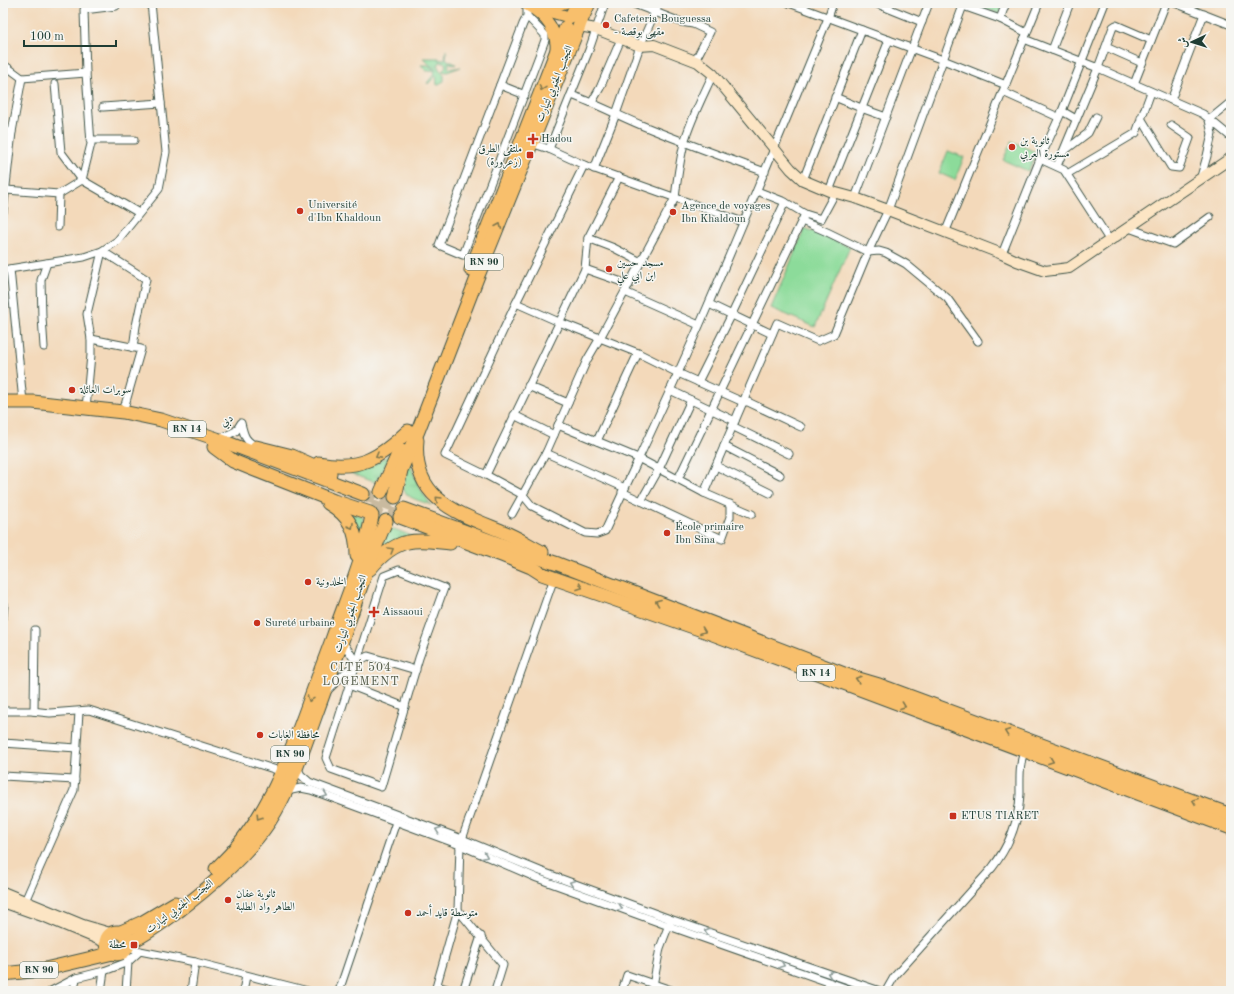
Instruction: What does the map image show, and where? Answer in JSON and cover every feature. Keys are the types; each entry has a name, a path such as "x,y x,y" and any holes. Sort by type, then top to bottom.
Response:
{"highway":[{"name":"التجنب الجنوبي لتيارت","path":"379,492 413,431 532,143 573,23 578,3"},
{"name":"التجنب الجنوبي لتيارت","path":"371,514 360,575 342,640 287,791 269,822 242,857 195,899 150,930 130,951 120,954 111,941 167,909 204,880 226,860 256,821 283,772 360,575 396,510 401,470 413,431 556,52 573,23 589,3"},
{"name":"RN 14","path":"3,402 23,402 123,412 161,420 216,443 362,498"},
{"name":"RN 14","path":"3,409 36,410 132,422 216,443"},
{"path":"216,443 260,448 338,466 361,463 372,459 386,452 413,431 417,463 422,478 440,501 451,509 508,534 542,552 558,564"},
{"path":"216,443 233,461 371,514 378,520 396,510 498,535 558,564"},
{"path":"292,456 379,492 389,492 396,510 450,543 548,576"},
{"path":"285,482 340,511 354,532 357,543 360,575"},
{"path":"371,514 369,503 371,499 379,492"},
{"name":"RN 14","path":"396,510 531,567 548,576 1231,815"},
{"path":"360,575 390,550 408,542 417,541 450,543"},
{"name":"RN 14","path":"558,564 852,677 877,691 1024,751 1231,828"},
{"path":"111,941 125,935 130,951"},
{"name":"RN 90","path":"3,974 40,970 75,961 111,941"}],"main road":[{"path":"526,8 552,6 565,3"},
{"path":"526,8 573,23"},
{"path":"526,8 541,14 549,24 555,37 556,52"}],"street":[{"path":"23,402 6,269 84,257 102,251 117,241 159,189 166,152 151,3"},
{"path":"549,149 589,50 605,3"},
{"path":"594,169 616,114 640,46 659,3"},
{"path":"789,3 943,60 1060,114 1076,119"},
{"path":"584,165 516,303 445,455 523,495 532,506 545,513 585,533 596,534 605,531 709,304 765,172 833,3"},
{"path":"875,3 922,22"},
{"path":"855,198 929,3"},
{"path":"1000,19 1006,3"},
{"path":"945,232 1039,3"},
{"path":"1052,50 1070,3"},
{"path":"1002,254 1040,159 1106,3"},
{"path":"1134,84 1166,3"},
{"path":"1174,3 1189,6 1204,14 1231,24"},
{"path":"634,4 681,22 693,24 710,32 695,61"},
{"path":"704,493 777,323 818,341 834,334 868,252 888,210 963,5 1000,19 1026,36 1052,50 1098,68 1203,114 1231,137"},
{"path":"6,190 59,194 82,180 91,144 86,73 84,10 116,6"},
{"path":"526,8 544,35 545,40 463,255 439,245 523,24 526,8"},
{"path":"1171,100 1204,14"},
{"path":"573,23 596,29 640,46 654,45 695,61 713,74 774,149 791,169 803,180 832,192 855,198 888,210 1045,271 1069,268 1231,158"},
{"path":"1057,166 1098,68 1113,27 1116,25 1151,40"},
{"path":"803,180 862,30"},
{"path":"592,102 600,88 621,39"},
{"path":"757,191 785,202 805,214 821,219 861,108 889,40"},
{"path":"1106,47 1142,63"},
{"path":"3,64 22,78 86,73"},
{"path":"512,514 546,452 587,360 675,198 684,143 713,74"},
{"path":"3,212 12,132 22,78"},
{"path":"55,84 61,152 82,180 139,213"},
{"path":"500,85 525,95"},
{"path":"1067,174 1136,132 1151,92"},
{"path":"570,95 592,102 684,143 765,172"},
{"path":"835,97 886,117"},
{"path":"1210,120 1231,102"},
{"path":"103,107 161,103"},
{"path":"1063,152 1088,133 1096,117"},
{"path":"1141,118 1171,167 1179,168 1190,138 1171,125"},
{"path":"1200,180 1212,134 1210,120"},
{"path":"3,131 12,132"},
{"path":"90,140 134,140"},
{"path":"532,143 594,169 743,222"},
{"path":"1040,159 1064,170 1110,241"},
{"path":"486,475 585,269 588,238 618,177"},
{"path":"58,227 59,194"},
{"path":"698,382 785,202"},
{"path":"678,479 805,214"},
{"path":"1129,228 1173,244 1210,217"},
{"path":"802,221 868,252 879,251 886,253 906,264 947,298 978,341"},
{"path":"588,238 614,248 641,262"},
{"path":"86,408 91,355 91,339 87,314 102,251"},
{"path":"102,251 146,279 136,326 134,348"},
{"path":"44,347 41,280 47,263"},
{"path":"585,269 629,285"},
{"path":"625,292 699,325"},
{"path":"516,303 559,322 638,353 719,392 743,402 748,402 800,426"},
{"path":"709,304 772,334"},
{"path":"91,339 141,349 123,412"},
{"path":"597,441 638,353"},
{"path":"528,386 568,403"},
{"path":"670,390 712,410 733,424 789,454"},
{"path":"641,501 659,469 691,400"},
{"path":"514,415 554,435"},
{"name":"دبي","path":"216,443 236,430 242,423 244,436 250,443 260,448"},
{"path":"558,425 638,458 704,493 752,514"},
{"path":"724,446 780,475"},
{"path":"546,452 624,490 641,501 722,539 730,518 730,504"},
{"path":"716,466 770,493"},
{"path":"399,570 444,588 416,670 381,787 330,769 326,758 384,576 399,570"},
{"path":"454,991 436,989 458,910 461,842 548,576"},
{"path":"3,616 4,604"},
{"path":"34,711 35,630"},
{"path":"342,640 356,662"},
{"path":"323,695 356,662 368,656 416,670"},
{"path":"349,685 405,707"},
{"path":"3,711 34,711 50,713 79,712 89,710 283,772"},
{"path":"25,901 74,790 79,712"},
{"path":"3,743 77,748"},
{"path":"886,991 894,977 992,868 1004,851 1013,833 1018,814 1020,773 1024,751"},
{"path":"296,765 301,775 309,782 461,842 537,878 590,893 756,956 854,991"},
{"path":"3,776 75,780"},
{"path":"287,791 298,788 308,789 396,822 461,842"},
{"path":"341,991 396,822"},
{"path":"3,892 83,925 111,941"},
{"path":"3,902 111,941"},
{"path":"458,910 504,964 495,991"},
{"path":"670,923 759,949 880,991"},
{"path":"653,987 660,948 670,923"},
{"path":"463,991 481,936"},
{"path":"756,956 759,949"},
{"path":"126,991 130,951"},
{"path":"51,991 76,978 104,970 130,951 195,962 283,988 308,991"},
{"path":"191,991 195,962"},
{"path":"101,991 104,970"},
{"path":"622,991 627,975 653,987 674,991"},
{"path":"243,991 246,976"},
{"path":"74,991 76,978"}],"green space":[{"path":"971,3 1004,3 999,14"},
{"path":"446,51 446,59 456,64 455,65 448,62 448,69 461,67 447,72 442,71 446,64 444,62 440,62 438,66 444,75 444,81 437,85 436,75 428,84 427,83 435,73 433,70 426,71 421,65 428,65 437,70 423,58 439,58 439,60 445,59"},
{"path":"1012,141 1037,153 1028,171 1003,160"},
{"path":"948,151 964,157 955,180 939,173"},
{"path":"805,228 850,247 815,327 771,308"},
{"path":"391,454 377,480 373,482 347,472 371,466"},
{"path":"409,462 419,487 431,505 407,495 405,492 403,488"},
{"path":"346,510 361,516 364,519 361,538"},
{"path":"394,529 417,538 376,554 388,530"}],"tunnel":[{"path":"363,494 404,509"},
{"path":"371,506 400,517"}],"place":[{"name":"Cafeteria Bouguessa - مقهى بوقصة","path":"606,25"},
{"name":"Hadou","path":"533,139"},
{"name":"ثانوية بن مستورة العربي","path":"1012,147"},
{"name":"ملتقى الطرق (زعرورة)","path":"530,155"},
{"name":"Université d'Ibn Khaldoun","path":"300,211"},
{"name":"Agence de voyages Ibn Khaldoun","path":"673,212"},
{"name":"مسجد حسين ابن ابي علي","path":"609,269"},
{"name":"سوبرات العائلة","path":"72,390"},
{"name":"École primaire Ibn Sina","path":"667,533"},
{"name":"الخلدونية","path":"308,582"},
{"name":"Aissaoui","path":"374,612"},
{"name":"Sureté urbaine","path":"257,623"},
{"name":"محافظة الغابات","path":"260,735"},
{"name":"ETUS TIARET","path":"953,816"},
{"name":"ثانوية عفان الطاهر واد الطلبة","path":"228,900"},
{"name":"متوسطة قايد أحمد","path":"408,913"},
{"name":"محطة","path":"134,945"}],"district":[{"name":"CITÉ 504 LOGEMENT","path":"361,675"}]}
